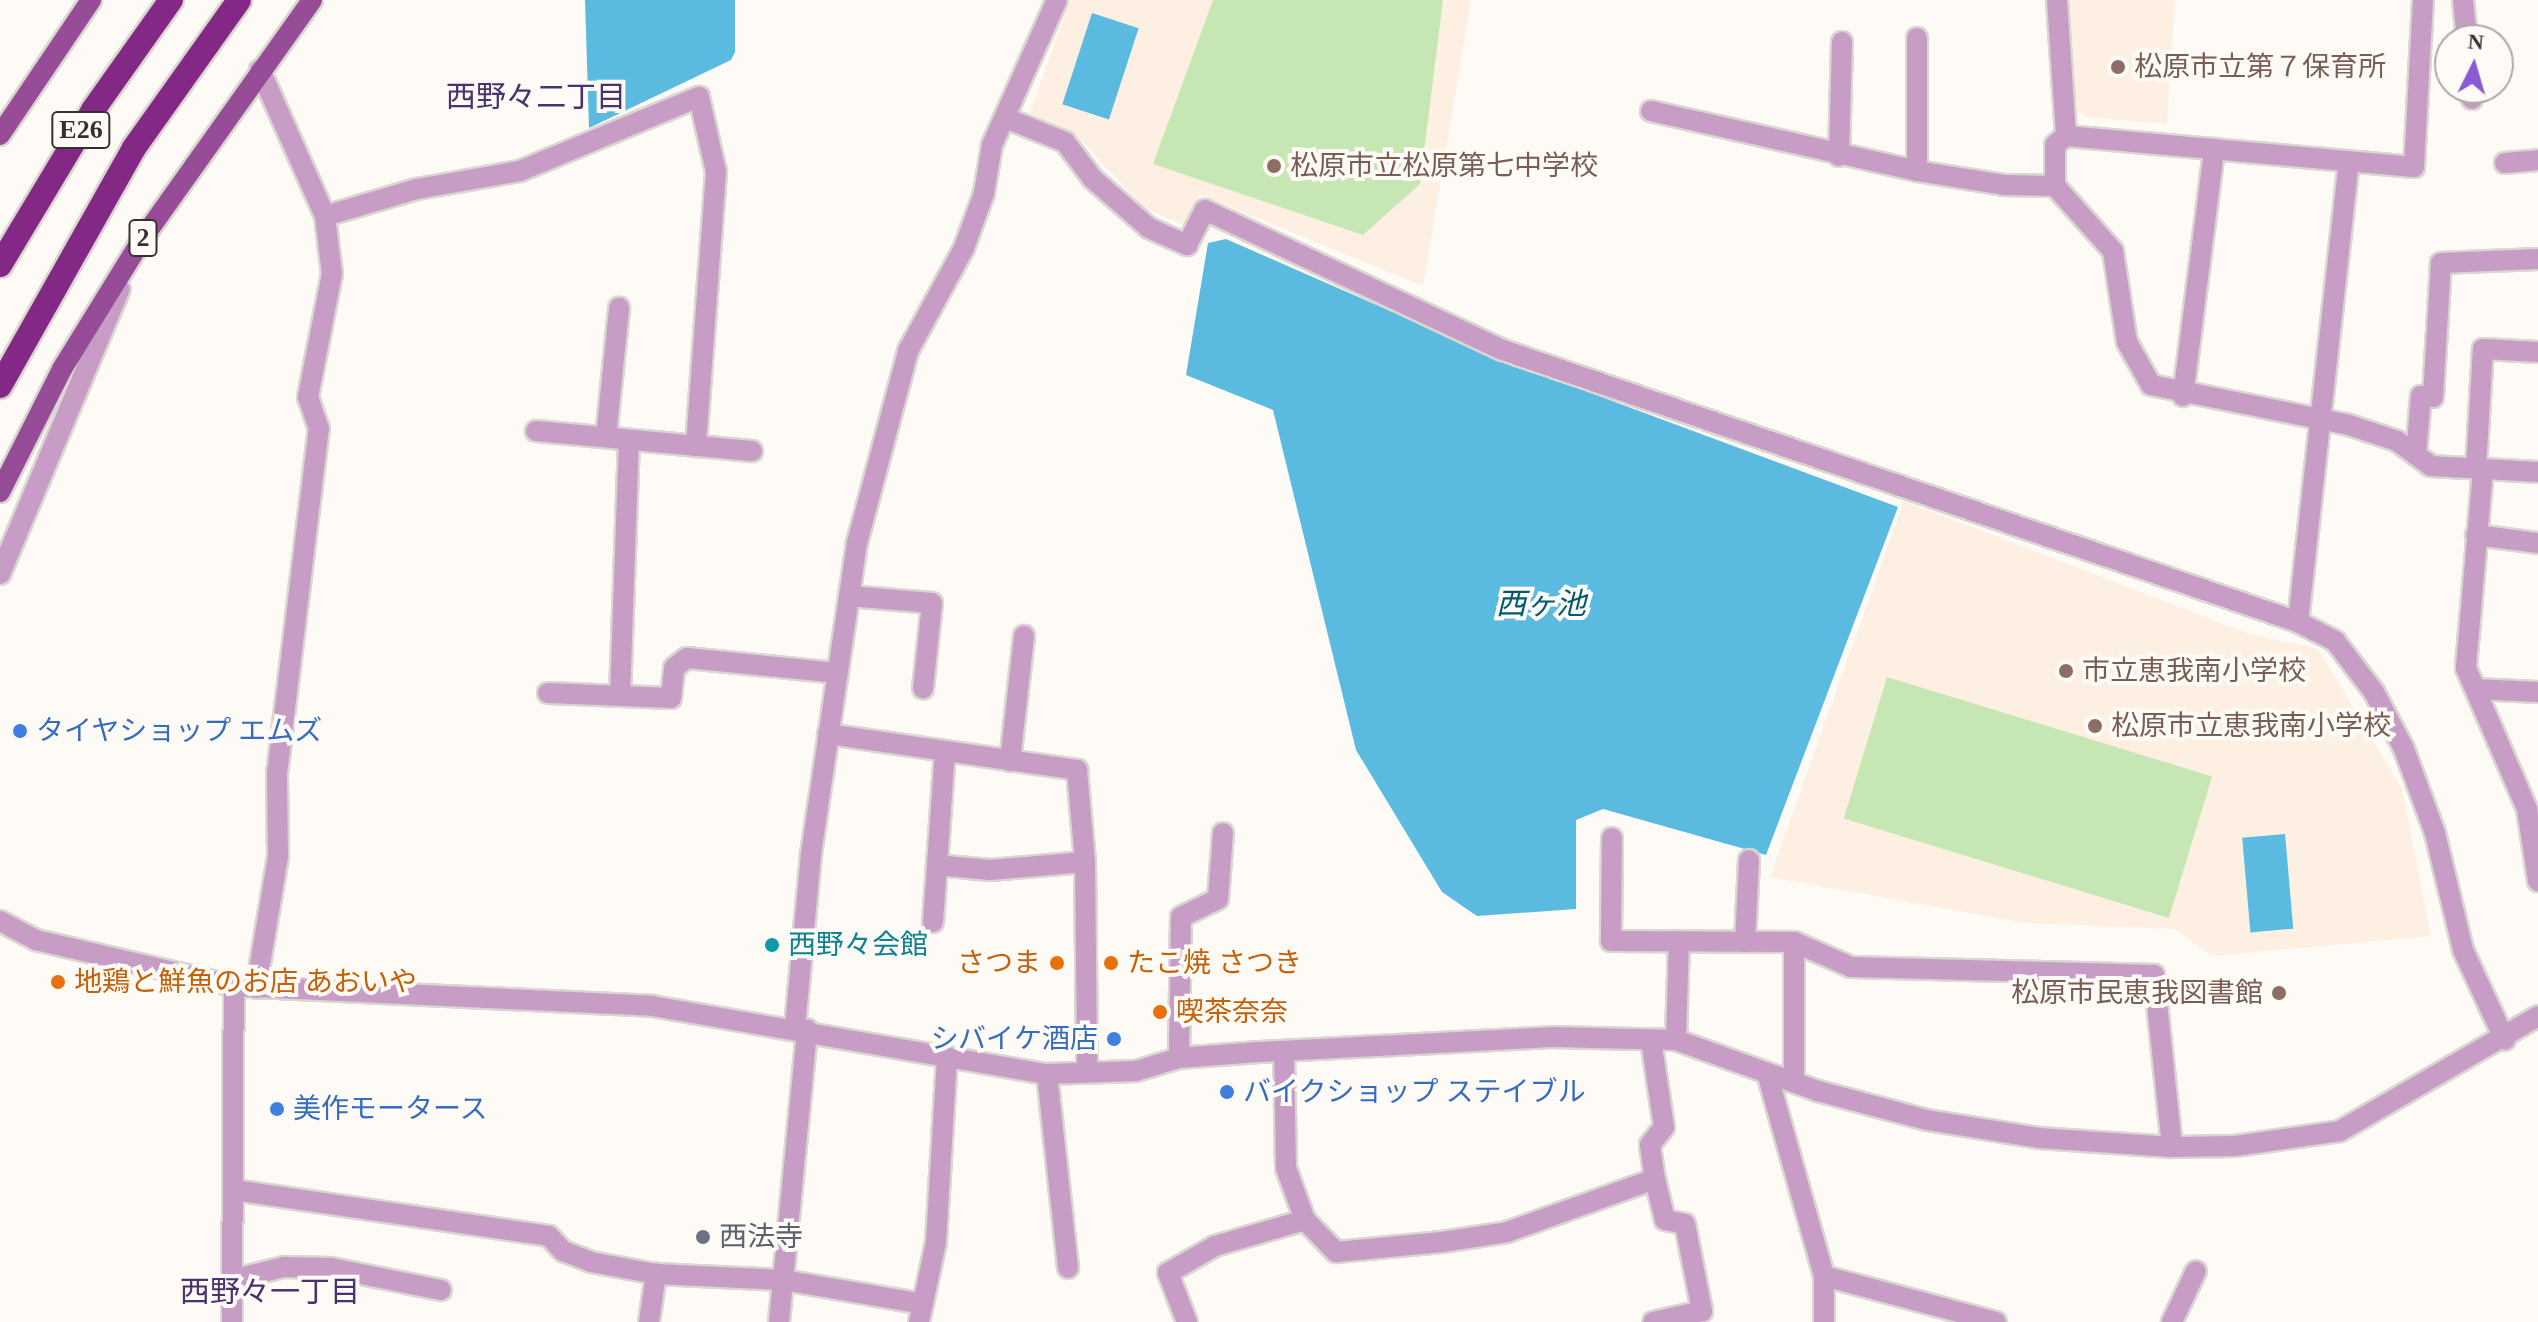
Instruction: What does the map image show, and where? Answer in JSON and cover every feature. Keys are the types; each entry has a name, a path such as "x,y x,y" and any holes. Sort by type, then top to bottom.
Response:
{"highway":[{"name":"E26","path":"0,265 93,110 171,0"},
{"name":"E26","path":"0,386 134,148 239,0"}],"main road":[{"path":"0,135 91,0"},
{"name":"2","path":"0,492 62,369 143,238 312,0"}],"street":[{"path":"779,1322 801,1028 828,734 849,596 908,351 964,248 992,145 1008,119 1057,0"},
{"path":"2057,0 2066,136"},
{"path":"2423,0 2414,167 2066,136 2055,145 2055,186 2113,251 2136,364 2151,385 2183,396 2397,441 2431,466 2538,472"},
{"path":"2463,0 2465,24"},
{"path":"1917,38 1917,171"},
{"path":"1839,156 1842,42"},
{"path":"256,988 278,856 277,774 319,429 308,397 332,274 325,216 260,70"},
{"path":"325,216 417,189 520,171 699,97 716,172 696,446"},
{"path":"1651,111 1839,156 1917,171 2004,185 2055,186"},
{"path":"1008,119 1065,142 1093,179 1149,228 1187,245 1205,210 1503,350 2298,622 2335,641 2374,692 2404,749 2435,833 2463,950 2505,1040"},
{"path":"2183,396 2214,149"},
{"path":"2505,163 2538,160"},
{"path":"2298,622 2349,162"},
{"path":"0,574 143,238"},
{"path":"2416,455 2421,396 2433,397 2441,263 2538,259"},
{"path":"606,437 619,308"},
{"path":"2538,352 2483,349 2476,535 2466,631 2466,668 2530,802 2538,881"},
{"path":"536,431 752,451"},
{"path":"620,696 629,440"},
{"path":"2476,535 2538,543"},
{"path":"849,596 932,603 923,689"},
{"path":"1010,761 1024,636"},
{"path":"548,693 671,698 674,668 687,658 836,673"},
{"path":"2475,689 2538,692"},
{"path":"828,734 1077,770 1085,862 1087,1070"},
{"path":"933,922 945,751"},
{"path":"1179,1058 1181,917 1218,899 1223,833"},
{"path":"1612,838 1611,941 1794,942 1851,967 2154,975 2172,1147"},
{"path":"1745,942 1749,860"},
{"path":"937,865 990,870 1085,862"},
{"path":"0,921 36,940 234,986 652,1006 801,1028 947,1058 1047,1074 1087,1070 1136,1071 1179,1058 1553,1037 1676,1040 1794,1082 1941,1122 2039,1138 2172,1147 2235,1146 2340,1131 2505,1040 2538,1016"},
{"path":"1676,1040 1679,941"},
{"path":"1794,942 1794,1082"},
{"path":"232,1322 234,986"},
{"path":"1651,1040 1664,1127 1650,1145 1655,1179 1665,1220 1685,1224 1702,1311 1653,1322"},
{"path":"1284,1053 1286,1168 1305,1220 1336,1252 1507,1232 1655,1179"},
{"path":"234,1190 549,1236 563,1251 591,1262 656,1274 783,1280 921,1313 941,1193 947,1058"},
{"path":"1767,1073 1824,1276 1824,1322"},
{"path":"1047,1074 1068,1268"},
{"path":"1187,1322 1168,1273 1215,1246 1305,1220"},
{"path":"231,1280 284,1267 331,1268 441,1290"},
{"path":"2172,1322 2196,1271"},
{"path":"649,1322 656,1274"},
{"path":"1824,1276 1996,1322"}],"shaded area":[{"name":"松原市立松原第七中学校","path":"1070,0 1471,0 1423,286 1199,194 1185,226 1143,207 1080,139 1030,113"},
{"path":"2068,0 2175,0 2167,124 2086,117 2076,110"},
{"name":"松原市立恵我南小学校","path":"1904,501 2249,634 2318,649 2402,789 2431,936 2212,956 2175,929 2026,923 1770,877"}],"green space":[{"path":"1213,0 1443,0 1420,184 1363,235 1153,164"},
{"path":"1887,677 2212,776 2169,918 1844,819"}],"water":[{"path":"585,0 735,0 735,52 731,60 589,128"},
{"path":"1092,13 1139,28 1109,119 1062,104"},
{"name":"西ヶ池","path":"1226,239 1502,360 1898,507 1766,855 1603,809 1576,820 1576,909 1477,916 1442,892 1356,750 1273,410 1186,375 1208,243"},
{"path":"2285,834 2293,929 2250,932 2242,838"}],"place":[{"name":"松原市立第７保育所","path":"2118,67"},
{"name":"松原市立松原第七中学校","path":"1274,166"},
{"name":"市立恵我南小学校","path":"2066,671"},
{"name":"松原市立恵我南小学校","path":"2095,726"},
{"name":"タイヤショップ エムズ","path":"20,731"},
{"name":"西野々会館","path":"772,945"},
{"name":"さつま","path":"1057,963"},
{"name":"たこ焼 さつき","path":"1111,963"},
{"name":"地鶏と鮮魚のお店 あおいや","path":"58,982"},
{"name":"松原市民恵我図書館","path":"2279,993"},
{"name":"喫茶奈奈","path":"1160,1012"},
{"name":"シバイケ酒店","path":"1114,1039"},
{"name":"バイクショップ ステイブル","path":"1227,1092"},
{"name":"美作モータース","path":"277,1109"},
{"name":"西法寺","path":"703,1237"}],"district":[{"name":"西野々二丁目","path":"536,97"},
{"name":"西野々一丁目","path":"270,1292"}]}
